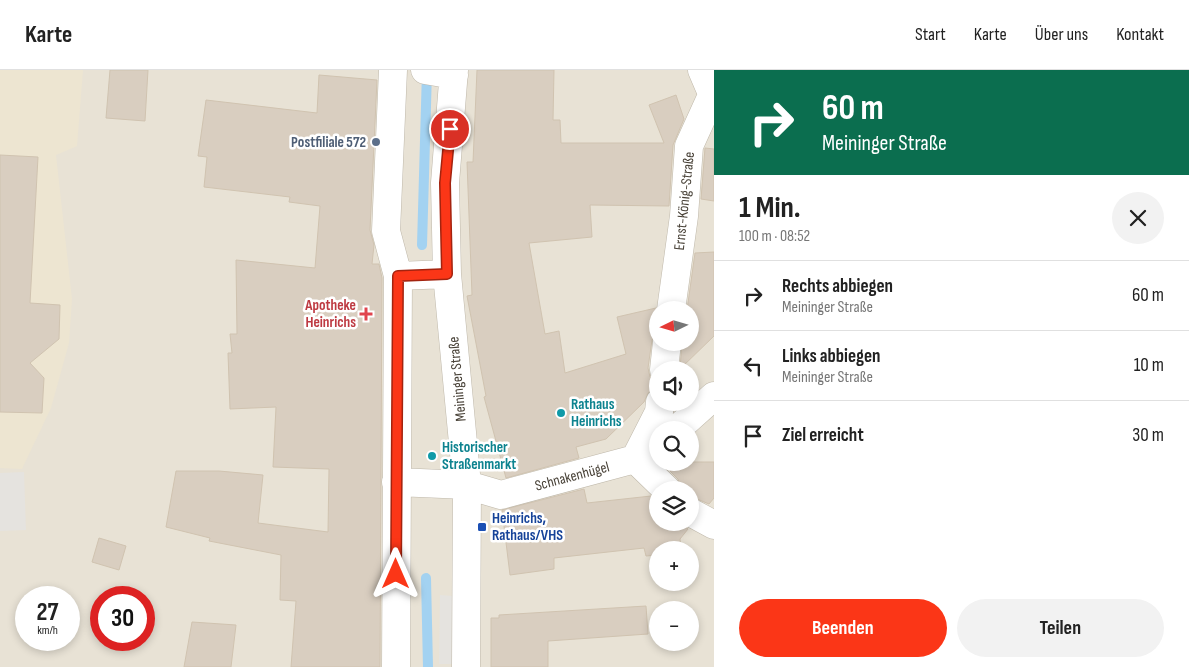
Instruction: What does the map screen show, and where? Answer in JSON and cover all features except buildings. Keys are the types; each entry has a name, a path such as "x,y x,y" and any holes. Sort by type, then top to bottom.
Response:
{"street":[{"path":"393,70 386,231 398,276 396,667"},
{"name":"Ernst-König-Straße","path":"672,301 684,216 689,146 713,95 702,70"},
{"name":"Meininger Straße","path":"444,72 447,274 467,485 466,667"},
{"path":"398,276 447,274"},
{"path":"686,421 714,396"},
{"path":"658,481 635,459 659,411"},
{"name":"Schnakenhügel","path":"467,485 501,495 635,459 649,449"},
{"path":"396,482 467,485"},
{"path":"699,517 714,525"}],"shaded area":[{"path":"0,70 714,70 714,667 0,667"},
{"path":"0,70 83,70 77,146 56,155 72,299 69,343 51,408 22,469 0,468"},
{"path":"24,472 26,530 0,531 0,473"},
{"path":"440,595 453,596 452,664 439,664"}],"waterway":[{"path":"422,245 427,71"},
{"path":"426,578 428,667"}],"place":[{"name":"Postfiliale 572","path":"376,142"},
{"name":"Apotheke Heinrichs","path":"366,314"},
{"name":"Rathaus Heinrichs","path":"561,413"},
{"name":"Historischer Straßenmarkt","path":"432,456"},
{"name":"Heinrichs, Rathaus/VHS","path":"482,527"}],"route":[{"path":"396,574 398,276 447,274 445,183 450,129"}]}
